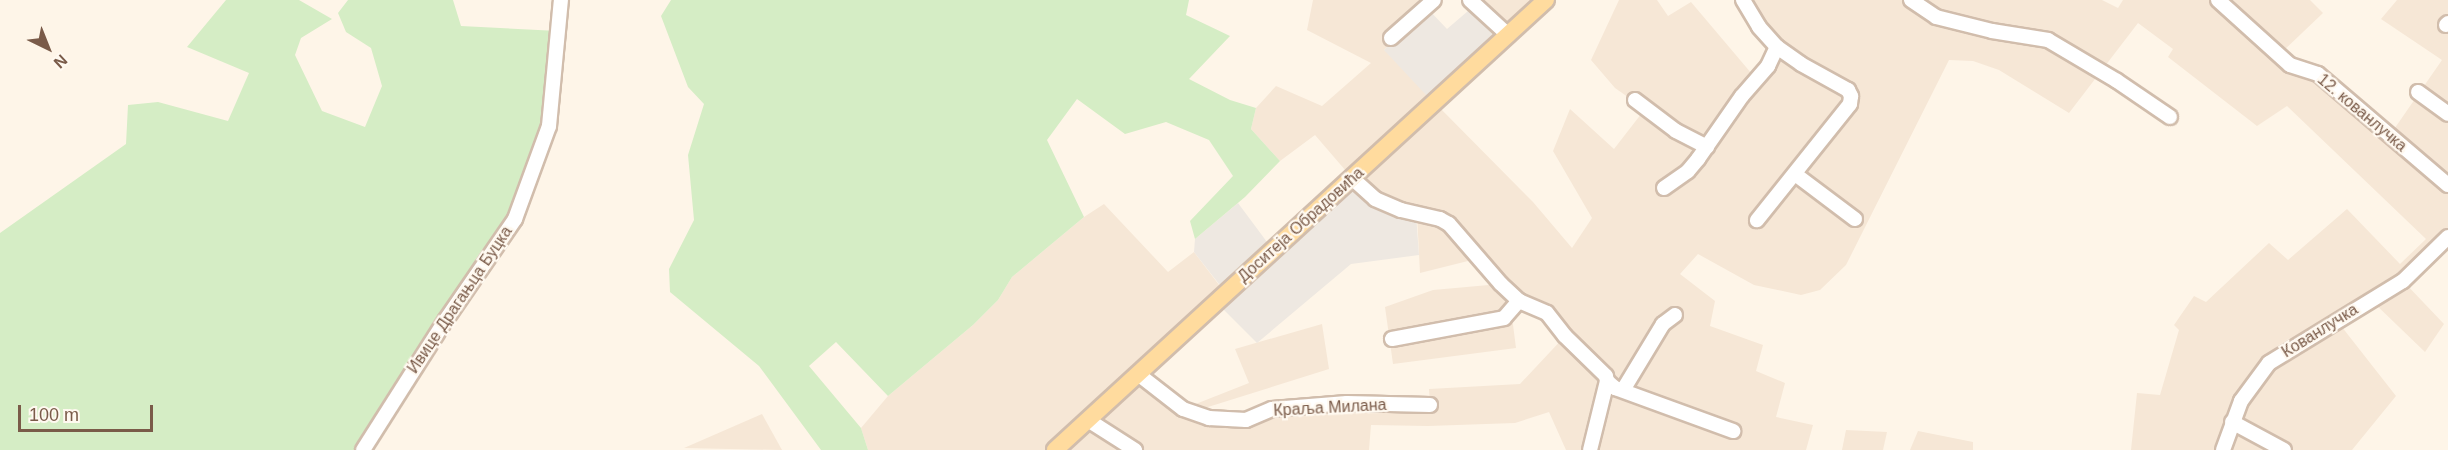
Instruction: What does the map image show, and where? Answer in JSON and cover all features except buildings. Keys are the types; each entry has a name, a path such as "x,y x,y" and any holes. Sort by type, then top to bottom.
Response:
{"main road":[{"name":"Доситеја Обрадовића","path":"1055,450 1546,0"}],"street":[{"name":"Ивице Драгањца Буцка","path":"363,450 439,330 514,219 549,126 561,0"},
{"path":"1391,38 1434,0"},
{"path":"1470,0 1508,35"},
{"path":"1743,0 1759,27 1777,47 1801,64 1848,90 1851,96 1850,104 1757,220"},
{"path":"1911,0 1936,17 1992,31 2048,40 2117,81 2170,117"},
{"name":"12. кованлучка","path":"2218,0 2290,65 2318,74 2448,185"},
{"path":"1664,188 1688,171 1742,96 1768,66 1777,47"},
{"path":"2418,92 2448,114"},
{"path":"1635,100 1676,131 1707,147"},
{"path":"1795,174 1855,219"},
{"path":"1352,178 1375,199 1401,210 1440,219 1449,224 1477,259 1519,301 1547,313 1615,388 1733,431"},
{"name":"Кованлучка","path":"2223,450 2241,401 2269,363 2403,281 2448,237"},
{"path":"1392,339 1504,318 1519,301"},
{"path":"1623,390 1664,324 1675,315"},
{"name":"Краља Милана","path":"1138,374 1183,409 1209,418 1246,420 1272,409 1347,404 1430,405"},
{"path":"1590,450 1607,381"},
{"path":"1088,420 1135,450"},
{"path":"2232,422 2284,450"}],"shaded area":[{"path":"1313,0 1436,0 1384,50 1500,28 1470,0 1546,0 1435,103 1533,202 1572,248 1592,218 1553,151 1570,109 1614,149 1645,109 1615,88 1591,60 1619,0 1657,0 1668,16 1691,2 1757,80 1777,47 1743,0 2102,0 2118,8 2123,0 2310,0 2323,13 2280,54 2390,135 2442,60 2381,19 2397,0 2448,0 2448,237 2403,281 2444,324 2425,352 2371,300 2338,322 2396,396 2352,450 2131,450 2137,393 2160,395 2179,330 2174,325 2194,296 2206,302 2269,243 2288,260 2347,209 2400,264 2426,239 2287,106 2257,126 2168,57 2173,49 2138,23 2069,113 1999,70 1973,61 1949,60 1846,265 1820,290 1801,295 1754,285 1698,254 1680,274 1715,301 1710,326 1763,345 1756,371 1785,383 1776,417 1813,425 1806,450 1566,450 1549,412 1515,423 1371,425 1369,450 868,450 861,428 888,396 973,325 998,300 1012,277 1084,217 1104,204 1168,272 1194,252 1226,294 1138,374 1183,409 1249,383 1235,349 1322,324 1329,369 1192,412 1246,420 1272,409 1430,404 1429,389 1520,384 1565,336 1519,301 1511,309 1516,348 1393,364 1385,307 1433,290 1500,284 1476,259 1420,273 1417,214 1375,199 1352,178 1315,135 1280,161 1251,129 1256,108 1276,86 1322,106 1371,63 1307,30"},
{"path":"1475,5 1500,28 1427,96 1384,50 1427,8 1447,29"},
{"path":"1352,178 1416,214 1419,255 1351,264 1257,343 1216,302 1226,293 1194,252 1195,239 1238,203 1273,250"},
{"path":"762,414 782,450 684,448"},
{"path":"1846,430 1887,432 1883,450 1842,450"},
{"path":"1918,431 1973,442 1973,450 1910,450"}],"green space":[{"path":"226,0 299,0 332,19 301,38 295,55 322,111 365,127 382,86 371,48 346,32 338,13 348,0 453,0 461,26 558,31 549,126 516,213 363,450 0,450 0,233 126,144 128,105 158,102 228,121 249,73 187,47"},
{"path":"671,0 1189,0 1186,15 1230,36 1189,79 1230,100 1256,108 1251,129 1280,161 1245,197 1195,239 1190,221 1233,176 1209,140 1166,122 1125,134 1077,99 1047,140 1084,217 1012,277 998,300 973,325 888,396 836,342 809,366 861,428 868,450 821,450 759,366 670,292 669,269 694,220 688,155 704,104 688,87 661,16"}]}
